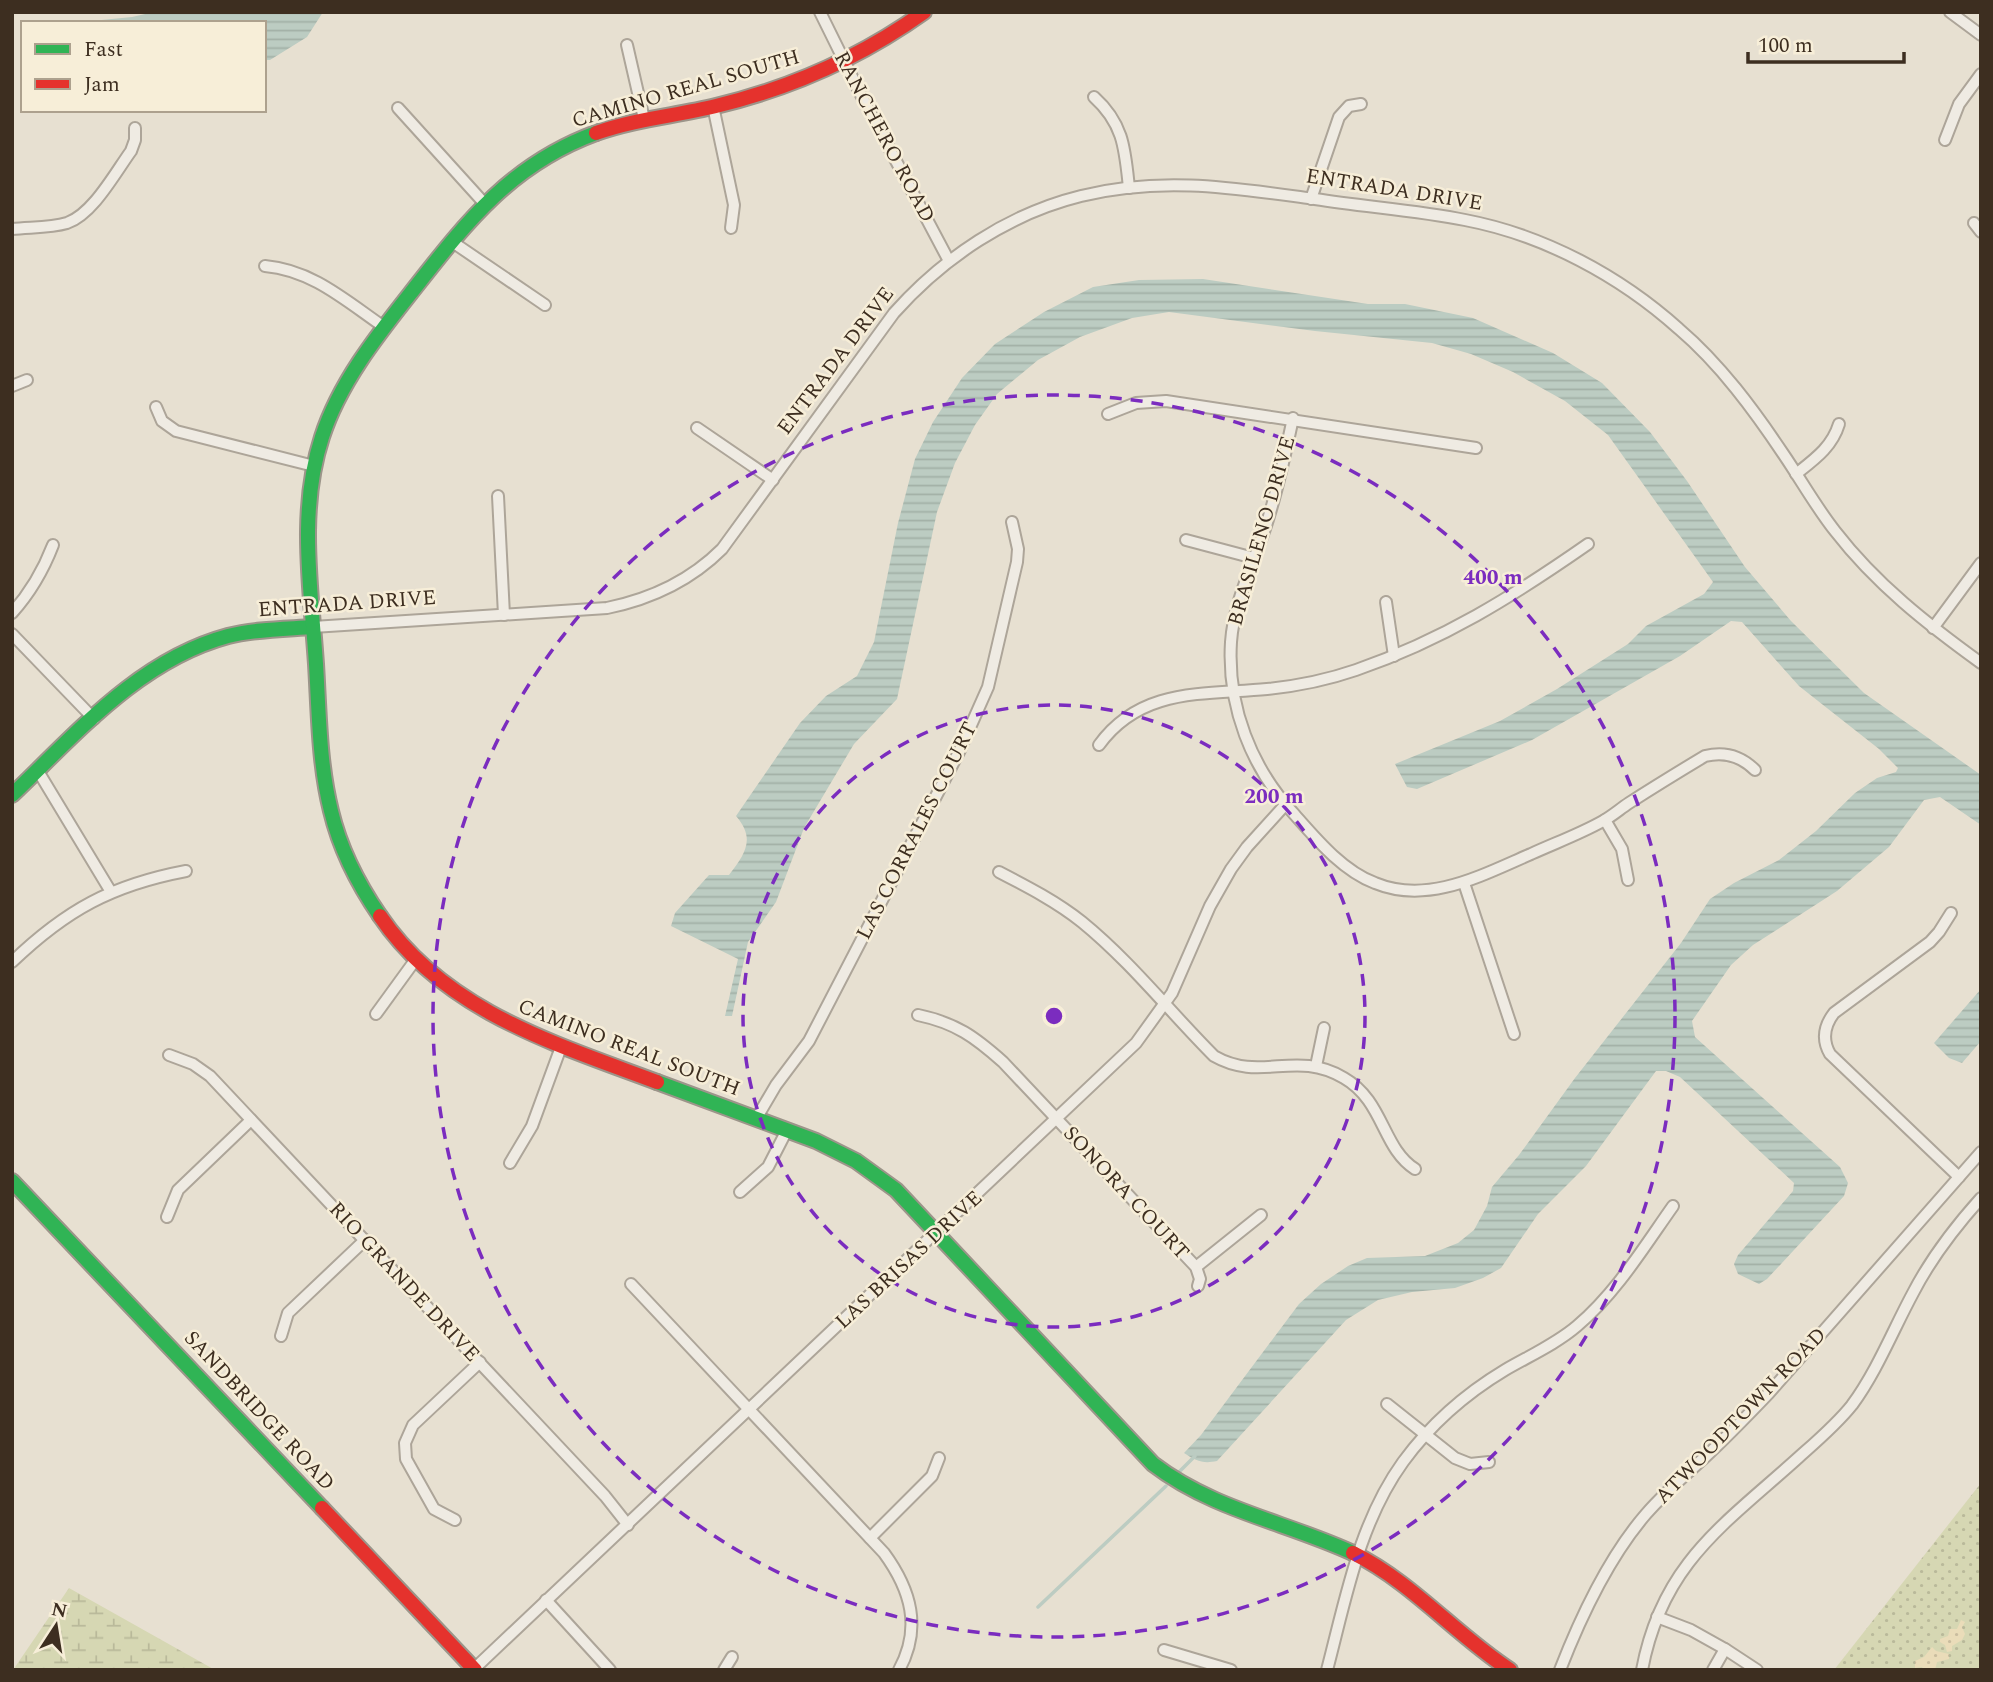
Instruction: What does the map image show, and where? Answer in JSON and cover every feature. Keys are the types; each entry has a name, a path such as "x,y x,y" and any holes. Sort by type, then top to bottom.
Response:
{"street":[{"name":"RANCHERO ROAD","path":"820,12 949,261"},
{"name":"CAMINO REAL SOUTH","path":"924,12 884,41 844,62 746,98 644,119 597,133 548,155 484,203 451,241 363,355 333,408 314,466 309,515 321,753 333,819 350,864 383,921 416,959 451,989 522,1032 787,1130 839,1151 873,1172 896,1190 1153,1464 1182,1485 1214,1501 1328,1541 1357,1555 1420,1597 1470,1643 1510,1670"},
{"path":"1950,12 1981,35"},
{"path":"627,44 644,119"},
{"path":"1945,140 1959,104 1981,75"},
{"path":"1094,97 1109,112 1120,130 1129,188"},
{"path":"1311,199 1339,117 1349,106 1361,104"},
{"path":"713,106 734,205 730,228"},
{"path":"398,108 484,203"},
{"path":"12,229 61,225 88,211 131,150 135,140 135,128"},
{"name":"ENTRADA DRIVE","path":"12,795 140,677 185,651 228,636 252,631 607,608 650,597 674,586 722,549 894,313 949,261 998,231 1057,204 1129,188 1246,188 1466,220 1553,249 1604,274 1657,310 1704,353 1757,417 1818,508 1858,559 1902,602 1981,663"},
{"path":"451,241 545,305"},
{"path":"265,266 312,278 384,327"},
{"path":"12,386 27,380"},
{"path":"1108,414 1136,403 1166,401 1476,447"},
{"path":"156,407 162,421 177,431 314,466"},
{"name":"BRASILENO DRIVE","path":"1293,418 1276,491 1234,623 1231,658 1233,691 1251,751 1266,779 1285,805 1347,867 1374,883 1405,890 1443,888 1464,883 1605,820 1705,756 1735,756 1755,770"},
{"path":"1796,474 1825,450 1839,424"},
{"path":"697,428 773,480"},
{"path":"498,496 504,615"},
{"name":"LAS CORRALES COURT","path":"756,1119 776,1085 809,1041 983,701 1017,562 1018,549 1012,522"},
{"path":"1186,540 1254,558"},
{"path":"1099,746 1119,722 1145,707 1178,696 1290,686 1328,679 1394,656 1496,606 1588,544"},
{"path":"12,613 40,576 53,545"},
{"path":"1933,628 1981,563"},
{"path":"1386,602 1394,656"},
{"path":"12,634 94,719"},
{"path":"38,771 111,892"},
{"name":"LAS BRISAS DRIVE","path":"474,1669 1136,1043 1165,1005 1225,878 1247,846 1285,805"},
{"path":"1605,820 1622,849 1628,880"},
{"path":"12,962 65,916 139,881 186,871"},
{"path":"999,872 1041,895 1081,922 1109,946 1214,1056 1228,1064 1255,1069 1283,1064 1316,1066 1353,1084 1378,1113 1399,1156 1415,1170"},
{"path":"1464,883 1514,1034"},
{"path":"1951,913 1930,943 1833,1013 1826,1027 1825,1037 1830,1054 1959,1177"},
{"path":"376,1014 416,959"},
{"name":"SONORA COURT","path":"918,1015 954,1025 976,1038 1003,1062 1196,1267 1261,1215"},
{"path":"1316,1066 1324,1028"},
{"path":"510,1163 532,1126 561,1046"},
{"name":"RIO GRANDE DRIVE","path":"169,1055 193,1064 205,1072 480,1362 605,1496 628,1525"},
{"path":"167,1217 178,1191 251,1120"},
{"path":"740,1192 768,1167 787,1130"},
{"name":"ATWOODTOWN ROAD","path":"1560,1670 1600,1585 1644,1516 1769,1393 1981,1152"},
{"name":"SANDBRIDGE ROAD","path":"12,1181 474,1669"},
{"path":"1642,1670 1657,1617 1677,1579 1710,1536 1837,1423 1852,1405 1871,1375 1929,1265 1948,1237 1981,1198"},
{"path":"1327,1670 1357,1555 1371,1515 1387,1487 1425,1435 1469,1394 1559,1340 1584,1320 1606,1297 1673,1206"},
{"path":"281,1336 288,1313 365,1240"},
{"path":"1196,1267 1200,1279 1198,1286"},
{"path":"631,1284 870,1538 897,1571 907,1590 910,1605 909,1644 898,1670"},
{"path":"455,1520 434,1509 406,1459 405,1443 413,1425 480,1362"},
{"path":"1387,1404 1464,1462 1489,1462"},
{"path":"870,1538 932,1476 939,1458"},
{"path":"546,1600 610,1670"},
{"path":"1657,1617 1692,1630 1757,1670"},
{"path":"1713,1670 1725,1648"},
{"path":"1164,1650 1231,1670"},
{"path":"724,1670 732,1657"}],"green space":[{"path":"1981,1483 1981,1670 1834,1670"},
{"path":"69,1588 215,1670 13,1670"}],"sand":[{"path":"1961,1620 1965,1622 1962,1627 1965,1634 1962,1640 1952,1646 1952,1651 1947,1652 1940,1639 1948,1636 1950,1629 1957,1629"},
{"path":"1932,1647 1936,1651 1949,1654 1949,1659 1937,1662 1935,1670 1915,1668 1915,1661 1924,1657"}],"shaded area":[{"path":"154,12 323,12 307,37 270,60 266,60 266,21 91,21"},
{"path":"1203,279 1368,304 1405,304 1473,318 1553,353 1602,383 1650,432 1745,567 1791,621 1864,693 1981,775 1981,825 1940,797 1924,800 1889,847 1837,891 1753,945 1731,965 1692,1021 1695,1037 1840,1167 1848,1183 1844,1196 1767,1279 1759,1284 1738,1274 1734,1264 1738,1255 1793,1191 1794,1183 1680,1077 1666,1071 1656,1071 1586,1166 1538,1214 1501,1268 1455,1288 1412,1292 1378,1300 1346,1320 1217,1461 1208,1462 1196,1460 1184,1453 1201,1435 1299,1304 1321,1284 1348,1266 1367,1258 1425,1256 1458,1243 1474,1230 1487,1206 1492,1187 1681,943 1710,899 1734,883 1779,860 1816,831 1855,793 1877,778 1896,772 1898,768 1879,749 1799,686 1742,622 1731,621 1680,656 1532,740 1417,789 1407,787 1395,764 1500,721 1557,689 1628,644 1646,626 1704,594 1713,582 1608,435 1565,401 1513,372 1471,354 1432,343 1169,312 1132,318 1080,337 1038,360 997,394 975,425 955,463 937,512 897,699 854,744 804,828 776,902 748,942 732,1016 725,1016 738,959 671,926 675,913 709,875 729,875 744,853 747,839 746,832 736,816 800,723 826,696 857,676 874,642 898,523 915,459 933,422 962,378 995,344 1044,312 1093,287 1139,280"},
{"path":"1981,989 1981,1041 1962,1063 1949,1058 1934,1043"}],"waterway":[{"path":"1179,1472 1195,1456"},
{"path":"1038,1607 1166,1486"}],"traffic: fast":[{"path":"380,916 357,879 339,839 327,793 322,756 308,550 310,493 322,437 338,398 372,344 470,221 491,199 538,162 565,146 596,133"},
{"path":"12,795 85,724 137,681 166,662 196,647 228,636 313,627"},
{"path":"657,1082 816,1141 856,1161 896,1190 1153,1464 1200,1493 1353,1553"},
{"path":"12,1181 322,1508"}],"traffic: jam":[{"path":"596,133 625,124 716,106 771,90 850,57 924,12"},
{"path":"380,916 406,949 436,977 469,1000 542,1038 657,1082"},
{"path":"322,1508 475,1670"},
{"path":"1353,1553 1395,1579 1510,1670"}]}
